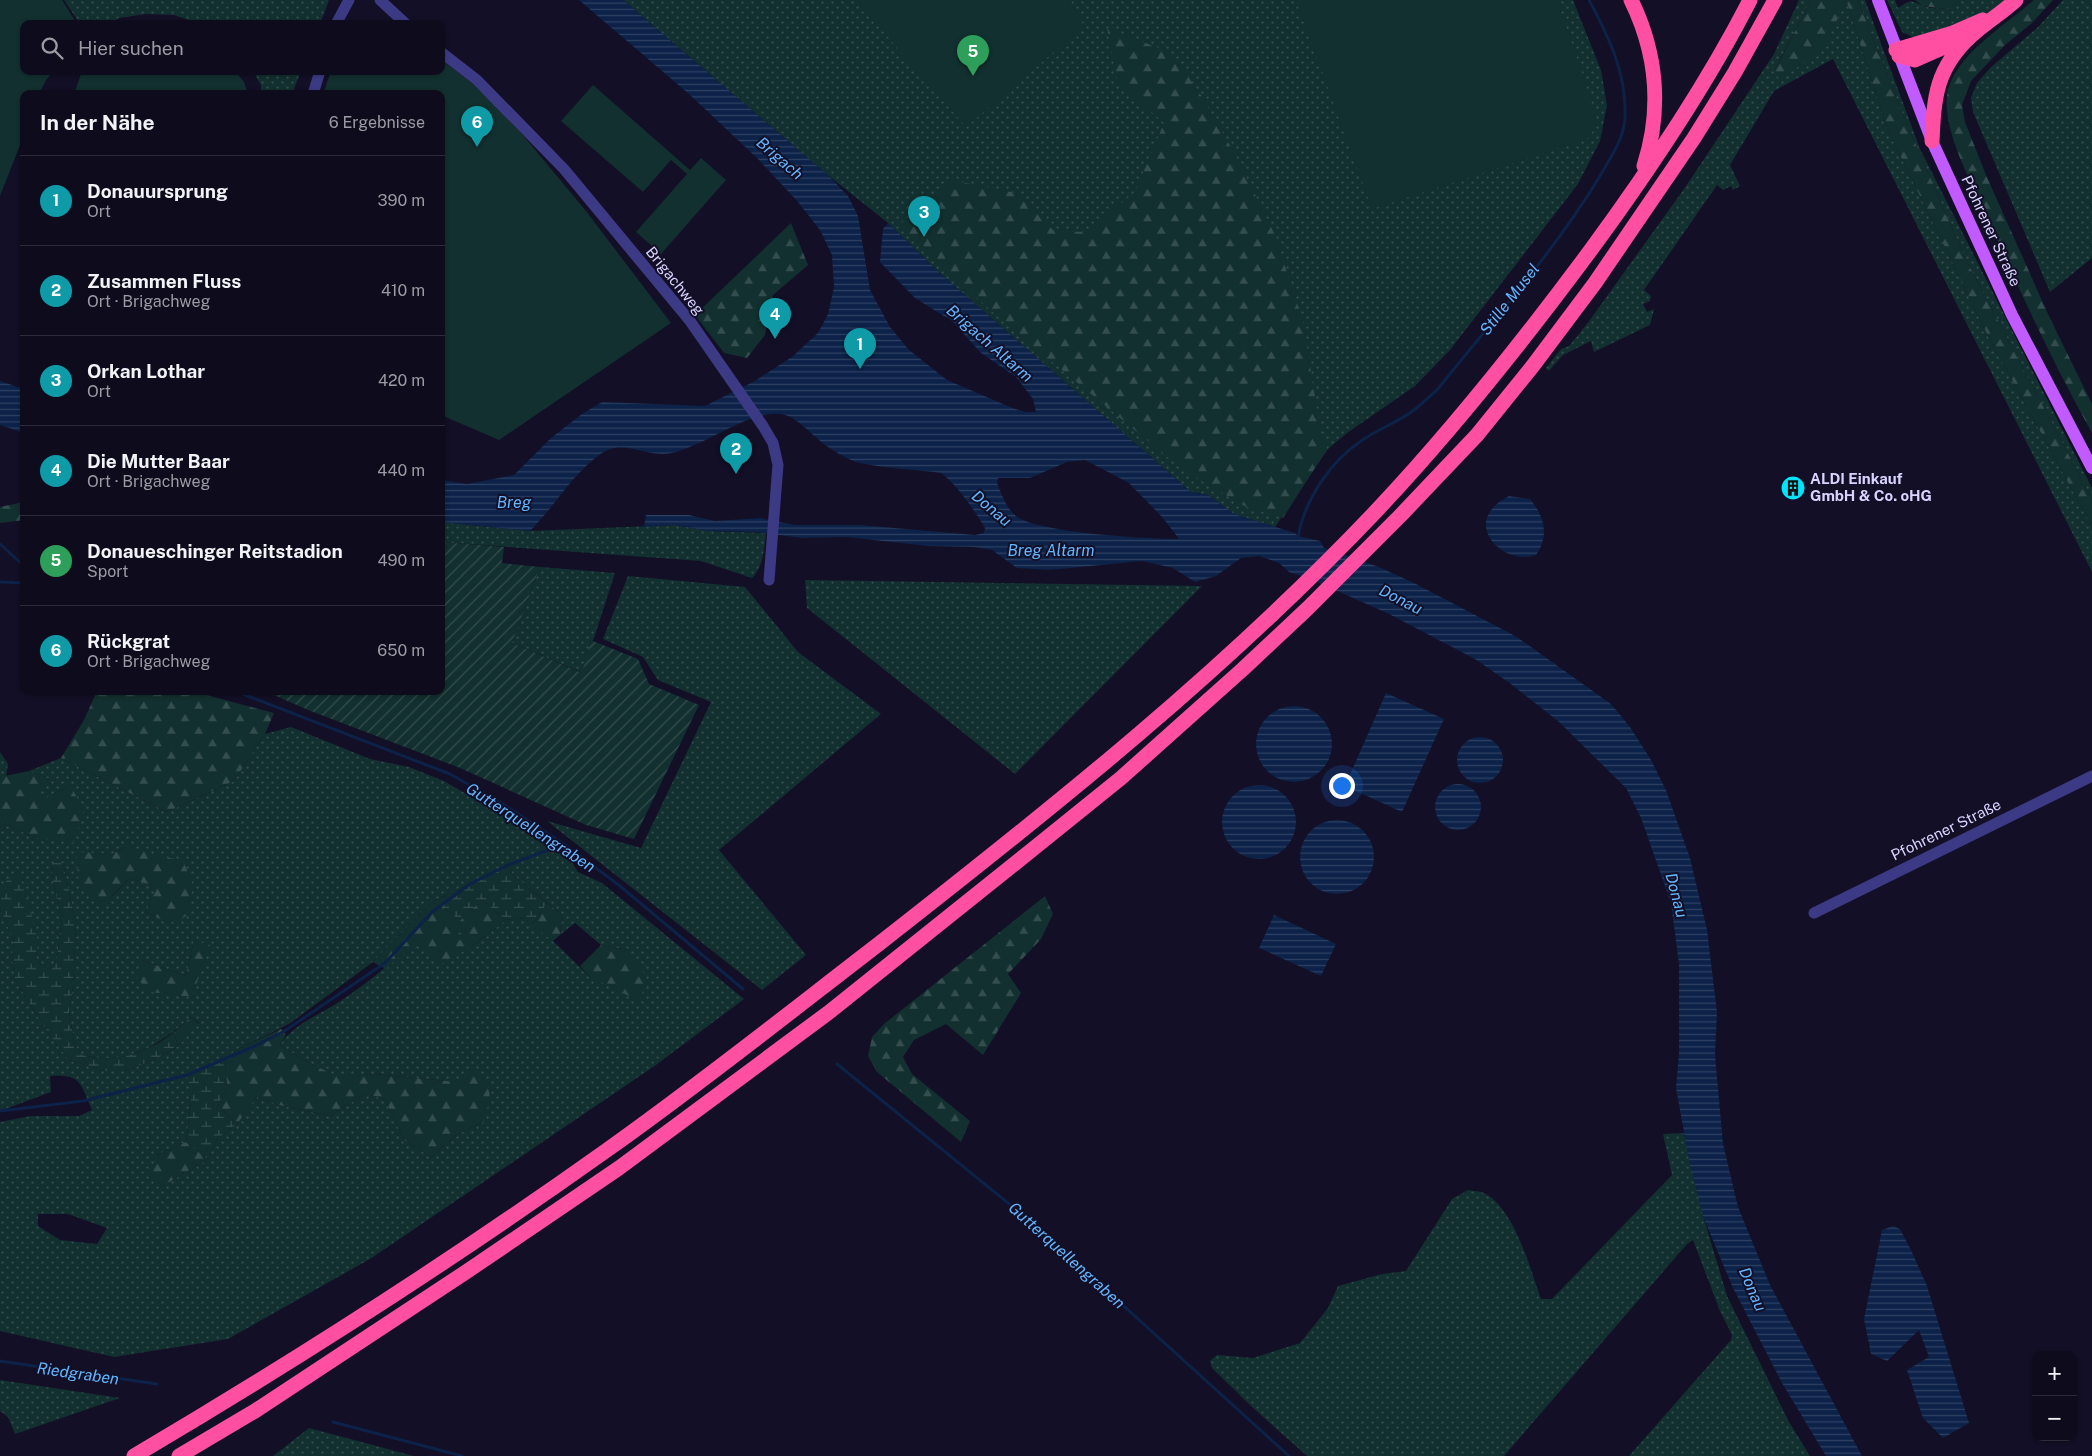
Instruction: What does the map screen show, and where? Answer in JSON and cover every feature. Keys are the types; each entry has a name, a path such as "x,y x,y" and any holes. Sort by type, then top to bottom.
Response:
{"highway":[{"path":"1631,0 1650,50 1655,94 1651,138 1634,189"},
{"path":"134,1456 243,1392 454,1254 606,1150 750,1044 1018,835 1170,708 1261,624 1378,509 1499,369 1569,279 1634,189 1704,80 1750,0"},
{"path":"179,1456 263,1405 466,1272 619,1168 828,1013 1121,778 1277,638 1400,516 1477,435 1532,367 1595,283 1694,138 1735,72 1775,0"},
{"path":"1932,141 1935,97 1943,70 1954,53 1972,35 2005,11 2016,0"},
{"path":"1897,53 1953,33 2005,11"},
{"path":"1897,53 1915,60 1972,35"}],"main road":[{"name":"Pfohrener Straße","path":"1878,0 1932,141 2012,315 2092,468"}],"street":[{"path":"338,20 349,0"},
{"path":"380,0 402,20"},
{"name":"Brigachweg","path":"445,55 487,90 564,169 679,308 763,426 773,443 778,465 769,580"},
{"path":"314,90 319,75"},
{"name":"Pfohrener Straße","path":"1814,913 2092,776"}],"green space":[{"path":"0,0 62,0 74,20 20,20 20,75 50,75 41,90 20,90 20,145 0,196"},
{"path":"64,0 329,0 322,20 189,20 174,15 146,14 116,20 77,20"},
{"path":"623,0 1573,0 1601,70 1607,105 1600,141 1578,184 1450,350 1415,386 1347,433 1328,449 1275,527 1234,514 1208,495 1191,492 942,275 888,223 829,176"},
{"path":"856,0 1070,0 1084,26 966,127"},
{"path":"1296,0 1557,0 1591,100 1594,121 1593,130 1587,139 1372,209"},
{"path":"1799,0 1811,0 1774,71 1846,0 1887,128 1989,338 2092,526 2092,572 1833,59 1774,91 1730,165 1740,186 1733,190 1731,186 1723,190 1717,185 1644,290 1651,296 1650,301 1643,304 1647,312 1654,309 1650,325 1594,352 1591,341 1563,355 1549,371 1546,368 1561,349 1569,346 1587,324 1684,189 1774,54"},
{"path":"1811,0 1846,0 1824,48 1780,80 1774,72"},
{"path":"1846,0 1858,0 1901,110 1966,260 2092,499 2092,526 1989,338 1887,128"},
{"path":"1858,0 1865,0 1920,149 2092,488 2092,499 1966,260 1901,110"},
{"path":"1887,0 1895,0 1898,8 1908,2 1912,2 1928,7 1946,9 1960,0 2009,0 1983,17 1915,38 1902,32"},
{"path":"1915,0 1960,0 1946,9 1923,6"},
{"path":"2034,0 2053,0 2032,23 2005,45 1971,81 1962,105 1965,122 1986,175 2048,314 2092,404 2092,433 2038,328 1968,177 1955,143 1947,111 1947,96 1958,68 1982,42"},
{"path":"2063,0 2092,0 2092,258 2050,292 1973,112 1971,98 1977,83 1990,68 2038,27"},
{"path":"1107,28 1169,52 1198,90 1236,156 1274,233 1303,321 1320,429 1327,449 1283,518 1248,508 1182,469 999,318 898,226 951,180 1016,193 1054,231 1085,232 1135,192 1164,123 1118,83"},
{"path":"445,62 482,91 522,134 586,211 671,323 499,440 445,417 445,90 324,90 330,75 445,75"},
{"path":"81,75 238,75 244,82 247,90 75,90"},
{"path":"255,75 299,75 294,90 261,90 261,85"},
{"path":"593,85 690,170 701,158 726,180 661,254 636,232 687,174 671,160 643,192 561,121"},
{"path":"791,223 808,265 773,295 765,335 747,358 724,353 695,315"},
{"path":"20,503 20,520 0,523 0,507"},
{"path":"445,522 530,531 675,525 709,531 766,533 761,562 752,578 701,561 445,542"},
{"path":"445,542 504,547 502,563 540,567 512,643 582,673 591,640 638,659 649,684 699,705 634,839 586,825 460,768 308,710 274,695 445,695"},
{"path":"540,567 615,573 593,641 591,640 583,673 512,643"},
{"path":"628,576 745,587 798,652 881,714 719,850 806,955 762,990 547,821 641,848 711,702 658,680 643,657 603,639"},
{"path":"805,580 1202,586 1015,774 807,608"},
{"path":"95,695 206,695 274,713 265,734 234,781 167,812 61,758 84,720"},
{"path":"291,727 370,759 409,767 444,781 565,851 578,872 602,883 744,999 656,1065 370,1259 228,1339 114,1357 0,1331 0,1122 31,1116 79,1116 92,1110 78,1082 68,1077 50,1076 51,1092 0,1111 0,908 14,942 12,958 15,980 47,1031 69,1060 104,1071 125,1071 156,1059 178,1046 199,1023 191,1017 153,1045 140,1052 126,1056 96,1058 80,1054 74,1042 69,1011 73,988 76,924 63,863 52,863 53,882 62,918 57,958 52,969 40,964 36,957 38,942 31,918 5,883 0,887 0,822 36,838 70,785 47,798 36,794 49,779 29,771 61,758 167,812 234,781 265,734","holes":["128,846 149,855 157,855 162,920 146,912 157,887 130,878 112,896 77,853 112,854","508,865 513,875 562,915 560,935 575,923 601,945 628,950 589,976 553,941 524,918 506,920 471,947 417,939 359,988 291,1032 280,1045 305,1061 338,1077 375,1074 456,1082 483,1122 454,1136 431,1157 404,1140 385,1099 365,1094 330,1116 279,1105 257,1097 237,1124 217,1139 208,1159 161,1187 157,1155 186,1142 191,1101 188,1075 225,1059 238,1049 289,1024 373,962 432,902","194,940 209,946 192,996 142,960 186,976","38,1214 68,1214 107,1228 97,1244 60,1240 38,1226"]},
{"path":"0,752 8,764 6,777 0,777"},
{"path":"29,771 49,779 37,794 47,798 70,785 84,810 73,843 36,838 0,822 0,777"},
{"path":"128,846 183,861 193,885 188,914 177,923 162,920 146,912 156,887 130,878 102,905 83,888 78,878 77,852 112,854"},
{"path":"52,863 63,863 76,924 73,988 69,1011 74,1042 80,1054 105,1058 130,1055 153,1046 174,1032 178,1046 156,1059 125,1071 104,1071 69,1060 47,1031 15,980 12,958 14,942 0,908 0,887 11,877 18,876 25,888 38,942 36,957 40,964 52,969 57,958 62,918 53,882"},
{"path":"508,865 513,875 547,903 532,925 524,918 506,920 482,900 460,921 469,933 460,941 454,914 432,902"},
{"path":"1045,896 1053,914 1041,939 1008,974 1021,993 983,1055 946,1024 914,1040 903,1057 912,1074 970,1121 961,1142 877,1072 868,1056 872,1037 884,1024"},
{"path":"482,900 506,920 471,947 441,964 417,940 386,969 373,962 432,902 454,914 459,921"},
{"path":"547,903 562,915 560,935 553,941 532,925"},
{"path":"194,940 210,945 192,997 150,992 135,976 142,960 186,976"},
{"path":"601,945 628,950 645,975 641,1002 589,976 580,966"},
{"path":"191,1017 199,1024 178,1046 174,1032"},
{"path":"281,1029 286,1035 280,1045 305,1061 337,1076 375,1074 456,1082 475,1067 486,1080 490,1093 483,1122 454,1136 431,1157 404,1140 385,1099 365,1094 330,1116 279,1105 257,1097 237,1124 218,1105 227,1088 225,1059 238,1049"},
{"path":"225,1059 227,1088 218,1105 237,1124 217,1139 208,1159 186,1142 191,1101 187,1075"},
{"path":"1684,1133 1704,1219 1727,1296 1789,1422 1810,1456 1629,1456 1731,1340 1732,1335 1720,1311 1693,1240 1687,1244 1504,1456 1307,1456 1212,1368 1210,1361 1217,1355 1253,1358 1300,1343 1328,1308 1338,1286 1382,1274 1406,1271 1452,1199 1468,1190 1486,1194 1505,1213 1520,1241 1541,1299 1552,1299 1672,1175 1663,1134"},
{"path":"186,1142 208,1159 161,1187 149,1176 157,1155"},
{"path":"0,1380 120,1398 15,1434 8,1417 0,1411"},
{"path":"309,1428 414,1456 273,1456"}],"water":[{"path":"579,0 623,0 829,176 848,196 858,216 870,290 890,327 909,350 947,380 1010,407 1025,412 1036,412 1033,399 1016,377 981,353 952,321 915,298 880,262 883,229 888,223 942,275 1191,492 1208,495 1234,514 1295,533 1298,536 1320,541 1324,548 1379,567 1416,584 1517,637 1611,704 1630,727 1651,760 1666,790 1690,858 1707,930 1717,1012 1715,1055 1723,1144 1738,1207 1770,1285 1862,1456 1826,1456 1782,1383 1733,1288 1704,1219 1690,1165 1676,1088 1679,1053 1679,964 1671,903 1641,818 1626,788 1559,722 1511,684 1475,659 1389,614 1315,581 1289,572 1279,563 1259,556 1241,558 1216,576 1195,582 1173,568 1142,561 1050,570 1017,568 992,550 974,547 928,546 847,537 802,538 757,532 709,531 675,525 644,527 646,515 689,515 715,521 760,518 795,525 860,525 975,535 984,533 985,528 971,506 960,491 941,473 881,466 851,460 831,449 796,420 785,415 759,416 672,453 663,454 619,448 602,453 582,470 530,531 445,522 445,481 467,484 514,475 551,438 582,414 602,402 705,406 753,382 792,357 818,333 828,314 834,287 832,255 820,230 798,202 758,159 689,94","holes":["1085,460 1129,483 1163,518 1179,539 1097,534 1050,528 1032,523 1015,515 1005,502 997,483 998,478 1030,478 1067,462"]},
{"path":"0,381 20,388 20,432 0,425"},
{"path":"1509,496 1530,499 1539,512 1544,526 1544,533 1536,555 1523,557 1511,554 1491,540 1486,529 1487,518 1494,506"},
{"path":"1386,693 1444,719 1402,812 1345,786"},
{"path":"1294,706 1308,709 1321,717 1329,730 1332,744 1329,758 1321,771 1308,779 1294,782 1280,779 1267,771 1259,758 1256,744 1259,730 1267,717 1280,709"},
{"path":"1480,737 1493,741 1499,747 1503,760 1499,773 1493,779 1480,783 1467,779 1461,773 1457,760 1461,747 1467,741"},
{"path":"1458,784 1471,788 1477,794 1481,807 1477,820 1471,826 1458,830 1445,826 1439,820 1435,807 1439,794 1445,788"},
{"path":"1259,785 1273,788 1285,796 1293,808 1296,822 1293,836 1285,848 1273,856 1259,859 1245,856 1233,848 1225,836 1222,822 1225,808 1233,796 1245,788"},
{"path":"1337,820 1351,823 1363,831 1371,843 1374,857 1371,871 1363,883 1351,891 1337,894 1323,891 1311,883 1303,871 1300,857 1303,843 1311,831 1323,823"},
{"path":"1274,915 1336,944 1321,976 1259,948"},
{"path":"1893,1226 1900,1229 1927,1286 1969,1423 1943,1438 1923,1418 1907,1370 1929,1357 1919,1330 1887,1361 1871,1354 1864,1319 1882,1230"}],"waterway":[{"name":"Stille Musel","path":"1298,538 1306,509 1330,470 1352,448 1370,435 1408,414 1437,390 1543,259 1582,204 1612,155 1624,126 1625,102 1623,86 1610,42 1589,0"},
{"name":"Gutterquellengraben","path":"0,544 20,562"},
{"path":"0,582 20,583"},
{"name":"Gutterquellengraben","path":"245,695 450,774 503,804 564,844 620,886 743,989"},
{"path":"0,1111 83,1101 187,1075 255,1046 283,1032 385,963 432,912 470,884 508,865 564,844"},
{"name":"Gutterquellengraben","path":"837,1064 1029,1220 1289,1456"},
{"name":"Riedgraben","path":"0,1361 157,1384"},
{"name":"Riedgraben","path":"333,1422 462,1456"}],"place":[{"name":"Donaueschinger Reitstadion","path":"973,76"},
{"name":"Rückgrat","path":"477,147"},
{"name":"Orkan Lothar","path":"924,237"},
{"name":"Die Mutter Baar","path":"775,339"},
{"name":"Donauursprung","path":"860,369"},
{"name":"Zusammen Fluss","path":"736,474"},
{"name":"ALDI Einkauf GmbH & Co. oHG","path":"1793,488"}],"water label":[{"name":"Brigach","path":"780,158"},
{"name":"Brigach Altarm","path":"990,343"},
{"name":"Breg","path":"514,502"},
{"name":"Donau","path":"992,508"},
{"name":"Breg Altarm","path":"1051,550"},
{"name":"Donau","path":"1401,599"},
{"name":"Donau","path":"1677,895"},
{"name":"Donau","path":"1753,1289"}]}
